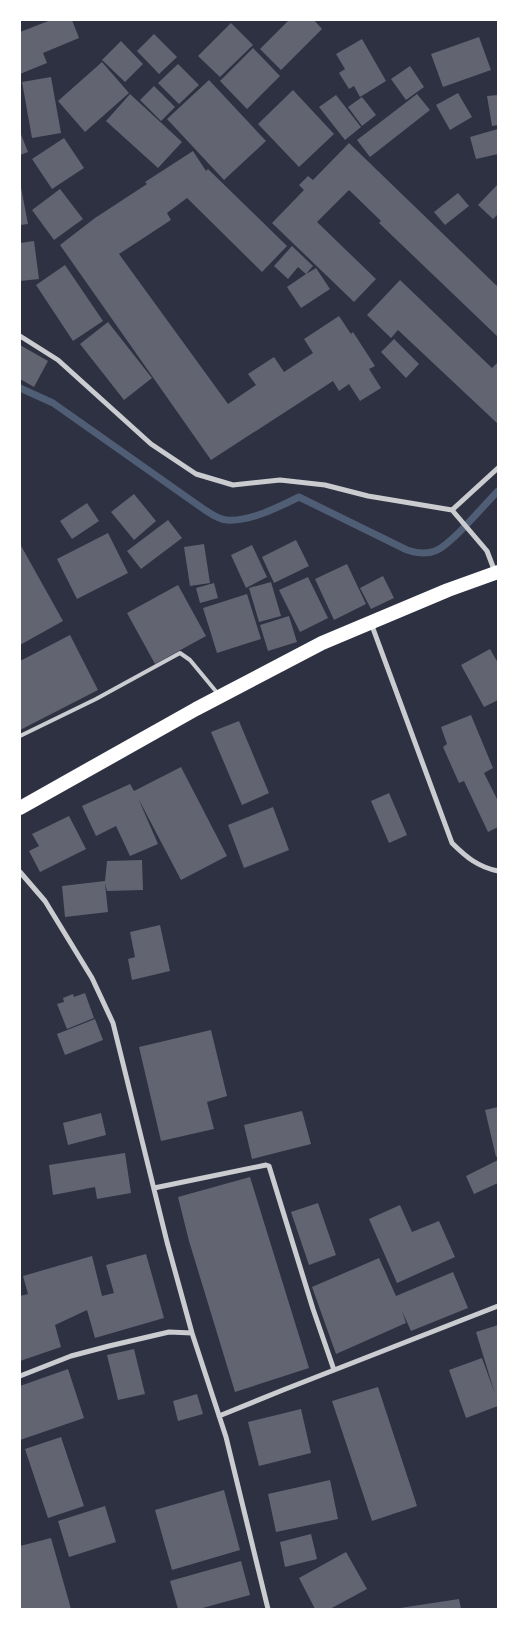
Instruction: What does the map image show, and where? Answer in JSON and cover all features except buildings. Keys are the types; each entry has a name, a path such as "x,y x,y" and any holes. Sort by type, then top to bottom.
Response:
{"highway":[{"path":"20,808 220,697 322,643 448,590 497,572"}],"street":[{"path":"20,336 58,360 151,444 196,474 233,485 280,480 325,485 368,496 452,510 487,551 497,572"},
{"path":"452,510 498,468"},
{"path":"371,623 452,843 467,858 484,868 498,872"},
{"path":"20,872 45,901 92,978 113,1023 192,1333 229,1447 268,1609"},
{"path":"154,1188 266,1165 269,1166 313,1310 334,1370"},
{"path":"219,1416 498,1306"},
{"path":"20,1376 71,1356 109,1346 169,1332 192,1333"}],"lane":[{"path":"20,736 96,699 180,653 190,660 220,697"}],"waterway":[{"path":"20,388 53,403 205,510 224,520 245,519 299,497 407,550 417,553 428,553 435,551 450,541 498,491"}]}
